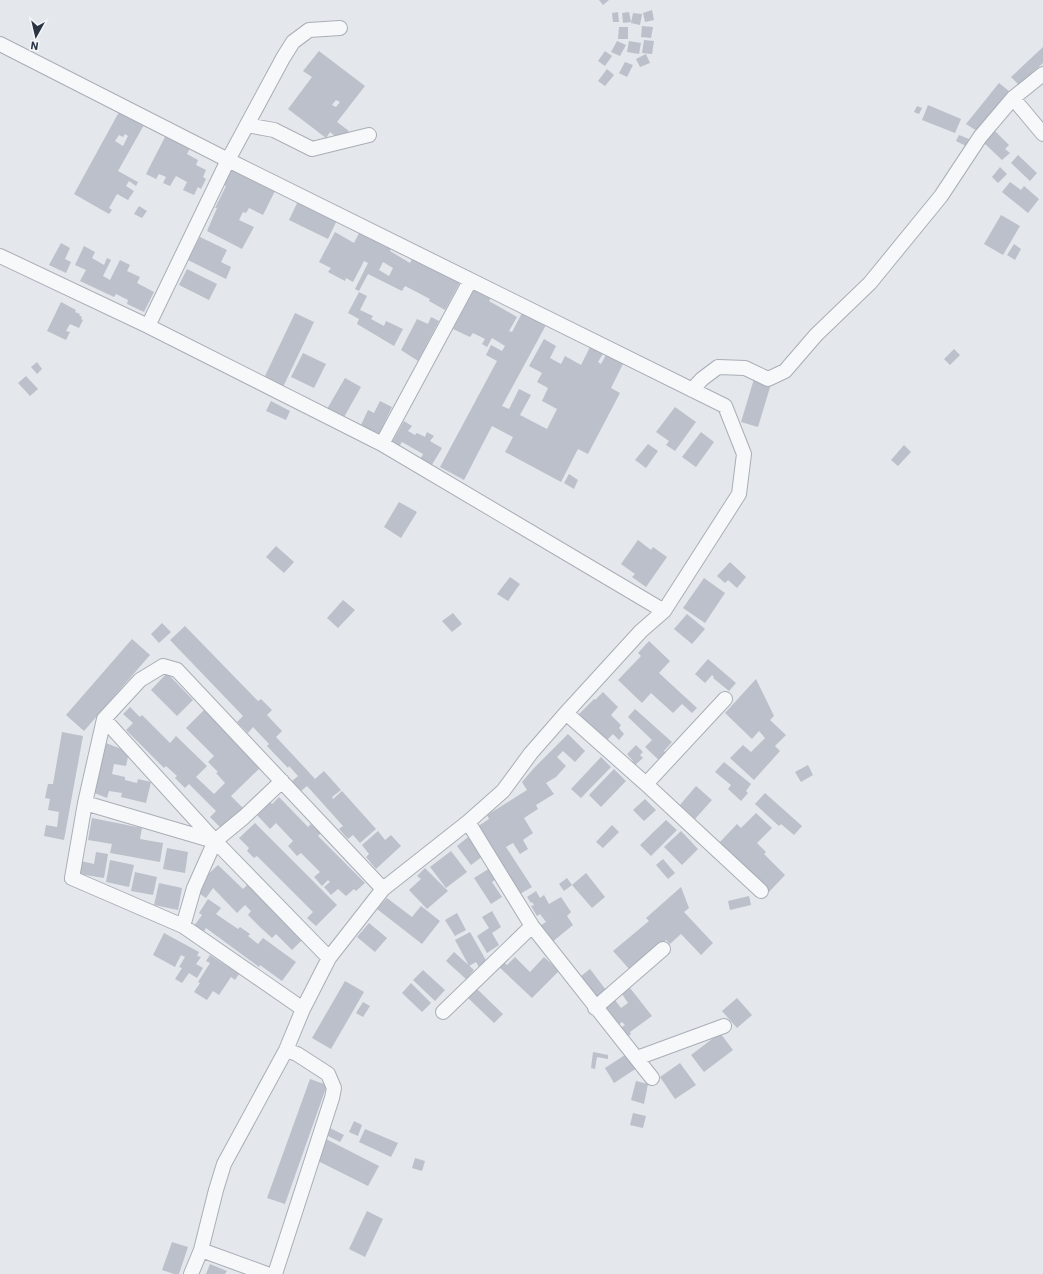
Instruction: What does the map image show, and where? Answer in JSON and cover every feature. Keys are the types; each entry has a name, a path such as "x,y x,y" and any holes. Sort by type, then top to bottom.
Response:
{"street":[{"path":"148,326 228,160 293,42 309,30 340,28"},
{"path":"0,44 470,281 725,406 744,454 739,494 664,611 641,631 566,713 531,753 503,791 468,822 383,889 329,958 303,1009 286,1050 224,1164 201,1250 191,1274"},
{"path":"692,390 702,379 718,367 745,368 768,379 785,370 816,335 870,283 941,196 980,137 1013,98 1043,74"},
{"path":"1013,98 1043,134"},
{"path":"248,125 274,130 312,149 369,135"},
{"path":"0,256 148,326 382,444 664,611"},
{"path":"382,444 470,281"},
{"path":"303,1009 183,926 72,878 85,803 104,719 140,680 163,666 177,670 383,889"},
{"path":"646,784 725,699"},
{"path":"566,713 646,784 761,891"},
{"path":"104,719 215,842 329,958"},
{"path":"183,926 194,888 215,842 282,781"},
{"path":"85,803 215,842"},
{"path":"468,822 532,926 595,1008 652,1078"},
{"path":"443,1012 532,926"},
{"path":"595,1008 664,949"},
{"path":"637,1058 724,1026"},
{"path":"275,1274 334,1088 328,1074 297,1054 286,1050"},
{"path":"201,1250 267,1274"}],"building":[{"path":"599,0 609,0 603,5"},
{"path":"652,10 654,20 645,22 643,13"},
{"path":"618,12 619,22 613,22 612,13"},
{"path":"629,12 631,22 623,23 622,13"},
{"path":"633,13 642,14 640,25 631,23"},
{"path":"642,26 653,27 651,38 641,37"},
{"path":"619,27 628,27 628,39 618,39"},
{"path":"644,40 654,41 652,54 642,53"},
{"path":"617,41 626,45 620,56 611,52"},
{"path":"629,41 641,43 639,54 627,52"},
{"path":"1043,47 1043,63 1019,85 1011,77"},
{"path":"319,51 365,86 337,122 349,131 341,141 330,132 326,138 288,109 312,77 303,71","holes":["336,100 340,102 336,107 332,105"]},
{"path":"605,51 612,56 605,66 598,61"},
{"path":"646,54 650,63 640,67 636,59"},
{"path":"625,62 633,65 627,77 619,73"},
{"path":"607,69 614,75 605,86 598,81"},
{"path":"999,83 1009,91 977,131 966,124"},
{"path":"928,105 961,119 955,133 922,120"},
{"path":"917,106 922,108 919,114 914,112"},
{"path":"119,112 144,125 118,171 138,182 136,186 129,181 126,186 134,191 128,200 117,194 109,208 112,210 109,214 74,194","holes":["125,134 128,136 123,146 115,141 119,135 123,137"]},
{"path":"995,131 1009,145 1005,149 1010,153 1002,160 984,143"},
{"path":"166,135 190,148 187,154 198,160 196,165 206,170 203,177 206,179 201,189 198,187 194,195 183,190 187,182 176,176 170,186 163,183 166,177 159,174 156,179 146,174"},
{"path":"959,135 969,139 966,146 956,141"},
{"path":"1018,155 1037,173 1030,181 1011,163"},
{"path":"231,165 262,181 261,184 275,191 263,215 249,208 246,213 243,212 239,220 254,227 242,249 207,231 217,208 215,208 226,186 222,184"},
{"path":"1000,167 1007,174 998,183 992,177"},
{"path":"1010,182 1021,190 1024,186 1039,199 1028,213 1002,192"},
{"path":"299,199 338,218 328,239 289,220"},
{"path":"139,206 147,211 142,218 134,214"},
{"path":"1001,215 1020,226 1003,255 984,244"},
{"path":"360,231 391,248 390,251 410,263 413,257 460,282 445,310 429,301 430,299 405,286 402,291 368,274 359,291 355,289 368,263 364,261 353,282 346,278 345,281 328,272 331,268 319,262 335,232 354,243","holes":["383,262 393,268 389,276 379,270"]},
{"path":"200,237 227,250 221,262 231,267 226,279 188,260"},
{"path":"61,243 70,248 65,259 71,262 66,273 49,265"},
{"path":"1014,244 1021,249 1015,260 1007,255"},
{"path":"84,246 95,252 92,258 104,265 107,258 111,260 103,276 110,280 120,260 130,265 127,271 140,277 137,283 154,292 144,312 127,304 128,300 116,294 114,297 80,281 86,270 75,265"},
{"path":"187,269 217,284 209,300 179,285"},
{"path":"475,288 492,297 489,301 517,317 509,331 512,332 522,313 546,325 502,406 509,409 519,389 531,395 520,415 547,429 557,409 542,401 548,388 537,382 542,373 529,366 544,339 556,346 550,358 561,364 565,356 581,365 591,345 604,352 598,362 601,364 607,353 624,362 611,388 620,393 588,454 578,449 561,482 505,452 513,437 492,426 464,480 440,467 497,361 486,355 491,345 502,351 505,346 492,338 487,347 482,344 485,339 473,333 470,337 453,329"},
{"path":"359,292 367,296 360,310 373,316 371,319 384,326 386,321 403,329 394,346 357,324 359,319 348,313"},
{"path":"61,302 76,310 75,312 80,314 79,315 82,317 81,319 83,320 79,328 70,324 66,331 70,332 66,340 47,331"},
{"path":"295,313 314,322 283,387 264,378"},
{"path":"431,317 439,321 418,361 401,350 417,319 428,324"},
{"path":"954,349 960,355 950,365 944,359"},
{"path":"303,353 326,364 314,388 291,377"},
{"path":"37,362 42,369 37,374 31,367"},
{"path":"26,376 38,389 30,396 18,383"},
{"path":"345,378 361,387 343,419 327,409"},
{"path":"754,379 771,384 758,427 741,422"},
{"path":"271,401 290,411 286,420 266,411"},
{"path":"380,401 392,407 378,436 360,427 368,410 374,413"},
{"path":"675,407 696,422 675,451 666,445 669,441 656,432"},
{"path":"404,421 412,426 408,431 415,435 417,433 425,437 427,432 434,436 430,441 442,448 430,468 419,462 423,454 402,442 398,448 391,444"},
{"path":"701,432 714,442 696,467 682,457"},
{"path":"648,444 658,451 646,468 635,460"},
{"path":"904,445 911,452 898,466 891,460"},
{"path":"569,474 578,480 574,489 564,483"},
{"path":"399,502 417,512 401,538 384,527"},
{"path":"638,540 651,550 653,547 667,557 646,587 632,577 635,574 621,564"},
{"path":"276,546 294,562 284,573 266,557"},
{"path":"730,562 746,577 737,588 728,580 725,583 717,576"},
{"path":"510,577 520,584 508,601 497,594"},
{"path":"704,578 725,593 705,623 683,608"},
{"path":"343,600 355,610 338,628 327,618"},
{"path":"453,613 462,624 452,632 442,621"},
{"path":"687,614 705,629 692,644 674,629"},
{"path":"162,623 171,632 159,643 151,634"},
{"path":"185,626 258,701 261,699 272,710 267,715 282,731 276,737 315,779 324,771 341,790 332,797 333,799 342,791 376,829 360,843 353,835 348,839 339,829 343,826 307,786 301,791 292,781 298,776 289,766 288,768 267,746 269,744 253,727 248,733 237,722 243,716 170,640"},
{"path":"132,639 150,655 84,731 66,715"},
{"path":"649,641 670,661 659,673 697,708 692,713 682,704 673,713 651,693 642,703 618,680 641,656 638,653"},
{"path":"708,659 736,683 729,691 713,678 714,677 712,675 705,683 695,674"},
{"path":"167,673 193,700 177,716 151,690"},
{"path":"756,679 774,716 770,720 786,735 775,746 780,751 754,780 730,758 743,745 751,752 765,738 759,731 752,739 725,713"},
{"path":"603,692 618,707 611,715 621,725 619,728 624,734 619,740 613,734 606,741 579,714"},
{"path":"130,707 140,717 142,715 170,743 176,736 207,766 196,777 214,794 225,783 216,773 218,772 208,762 214,756 186,728 204,710 261,767 231,796 245,810 224,831 210,817 216,811 189,784 185,788 175,778 177,776 166,766 164,768 126,730 133,723 123,714"},
{"path":"635,709 672,742 664,751 668,755 661,762 645,747 652,740 628,717"},
{"path":"62,732 83,736 64,840 44,836 46,825 57,827 59,812 48,810 50,799 45,798 48,784 53,784"},
{"path":"568,734 585,751 575,762 563,751 557,757 566,766 556,777 546,783 554,794 536,805 538,809 524,818 533,833 523,840 528,849 520,854 513,843 506,847 532,887 518,895 477,827 489,819 487,815 527,790 522,782"},
{"path":"106,743 129,752 126,766 114,764 112,774 125,777 125,780 137,783 138,779 151,782 146,803 121,797 122,793 109,791 107,798 92,792 98,761 102,761"},
{"path":"636,745 643,752 640,755 643,758 634,766 631,763 633,761 627,754"},
{"path":"601,757 611,767 581,798 571,789"},
{"path":"724,762 751,784 746,791 748,793 741,801 728,789 731,785 715,772"},
{"path":"808,765 813,775 801,782 795,772"},
{"path":"614,769 626,781 601,807 589,795"},
{"path":"696,786 712,800 695,819 680,805"},
{"path":"765,793 802,826 794,835 781,824 779,826 755,804"},
{"path":"279,797 308,827 311,824 321,833 318,836 365,883 356,891 354,889 346,896 338,889 331,895 324,887 330,882 328,880 322,886 314,877 320,872 301,853 297,856 288,846 293,841 276,823 270,829 256,814 269,801 272,804"},
{"path":"645,799 656,810 644,821 633,810"},
{"path":"756,813 772,828 757,843 766,852 764,854 785,875 769,892 719,843 737,824 741,828"},
{"path":"92,818 142,828 140,839 163,843 160,862 110,853 112,844 88,840"},
{"path":"666,820 677,830 651,856 640,845"},
{"path":"255,823 337,905 316,926 307,918 313,912 257,856 254,858 247,851 249,848 239,838"},
{"path":"612,825 619,832 603,848 596,842"},
{"path":"378,831 385,840 391,835 401,846 376,869 366,857 369,854 362,845"},
{"path":"681,831 698,849 682,865 664,847"},
{"path":"468,837 483,856 471,865 457,846"},
{"path":"167,848 188,852 185,873 163,869"},
{"path":"451,851 467,872 446,888 430,867"},
{"path":"96,852 108,854 104,878 79,874 81,861 94,864"},
{"path":"663,859 675,873 668,879 656,865"},
{"path":"110,860 134,865 129,887 106,882"},
{"path":"218,865 243,889 249,883 264,897 262,900 303,939 292,950 276,934 272,938 260,927 248,915 251,911 245,905 237,913 213,888 206,898 200,894 203,879"},
{"path":"425,868 448,891 427,909 409,890 421,879 417,876"},
{"path":"490,868 496,879 492,882 502,897 491,904 474,878"},
{"path":"135,872 157,877 153,895 131,891"},
{"path":"586,873 605,897 592,908 572,885"},
{"path":"567,878 572,885 564,891 559,884"},
{"path":"159,883 182,888 178,910 154,905"},
{"path":"681,887 689,908 684,912 713,943 701,955 681,934 670,944 666,940 631,971 613,951 649,921 646,918"},
{"path":"536,891 540,898 544,895 549,904 561,897 571,912 567,916 573,925 551,943 538,927 546,922 540,914 537,916 531,906 534,905 527,897"},
{"path":"749,896 751,905 730,910 728,901"},
{"path":"387,898 412,917 421,906 440,921 422,944 377,909"},
{"path":"208,899 221,908 216,914 238,929 240,927 250,934 248,936 258,944 263,938 296,962 282,981 260,965 259,967 206,928 203,933 194,926 202,915 199,913"},
{"path":"492,911 501,927 492,933 499,945 487,953 477,936 489,928 482,917"},
{"path":"457,913 466,930 455,936 445,920"},
{"path":"369,923 387,938 375,952 357,937"},
{"path":"470,932 487,962 479,967 476,962 469,966 455,940"},
{"path":"164,933 199,952 197,956 201,957 196,964 203,968 197,978 189,973 182,983 175,979 182,968 179,967 185,957 181,955 175,967 153,955"},
{"path":"454,952 474,970 466,979 446,961"},
{"path":"210,955 239,974 235,980 231,977 219,995 213,991 207,1000 194,992 200,983 198,982 210,963 206,961"},
{"path":"515,957 530,972 544,957 559,971 532,998 498,966 502,961 507,965"},
{"path":"590,969 606,990 592,1001 576,980"},
{"path":"423,970 445,990 435,1001 413,980"},
{"path":"345,981 364,992 331,1049 312,1038"},
{"path":"411,983 431,1003 422,1012 402,993"},
{"path":"630,988 652,1016 630,1032 631,1034 626,1038 619,1029 625,1025 622,1022 617,1026 604,1008 615,1000 621,1008 628,1003 622,994"},
{"path":"477,989 503,1014 494,1023 468,998"},
{"path":"737,998 752,1015 737,1028 722,1011"},
{"path":"363,1002 370,1006 363,1017 356,1013"},
{"path":"720,1033 733,1050 704,1072 691,1055"},
{"path":"593,1052 608,1055 608,1059 597,1057 595,1069 591,1068"},
{"path":"628,1053 637,1068 614,1083 605,1068"},
{"path":"680,1063 696,1085 675,1099 660,1077"},
{"path":"310,1079 327,1085 285,1204 267,1198"},
{"path":"636,1081 648,1084 644,1104 631,1100"},
{"path":"633,1113 646,1116 643,1128 630,1125"},
{"path":"354,1121 362,1125 358,1136 349,1132"},
{"path":"328,1127 344,1135 340,1142 324,1134"},
{"path":"365,1129 398,1143 391,1157 359,1142"},
{"path":"326,1139 379,1166 368,1186 316,1160"},
{"path":"415,1158 425,1161 422,1171 412,1168"},
{"path":"367,1211 383,1219 365,1257 349,1249"},
{"path":"172,1242 188,1247 179,1274 162,1270"},
{"path":"210,1264 227,1271 225,1274 206,1274"}]}
